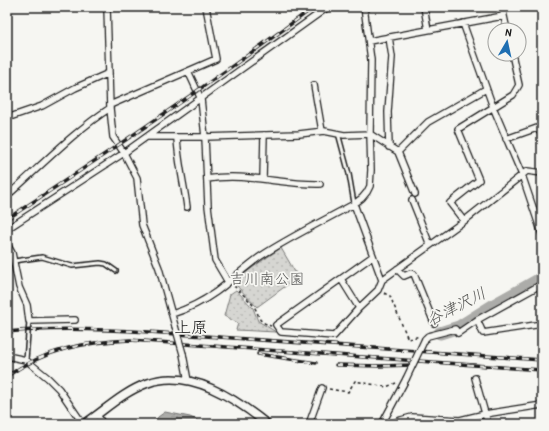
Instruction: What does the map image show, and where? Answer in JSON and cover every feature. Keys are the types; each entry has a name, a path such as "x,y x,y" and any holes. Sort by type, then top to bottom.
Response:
{"street":[{"path":"107,7 110,107 113,137 124,153 137,178 142,225 160,268 176,326 188,381"},
{"path":"7,196 54,152 90,121 110,107 216,59 206,7"},
{"path":"7,229 124,153 328,7"},
{"path":"172,314 199,303 216,292 247,266 262,256 354,204 367,192 370,186 371,170 371,60 364,7"},
{"path":"424,7 428,30"},
{"path":"502,7 505,22"},
{"path":"369,41 503,16"},
{"path":"463,23 486,89 522,175 542,234"},
{"path":"388,37 392,57 388,112 390,146"},
{"path":"464,221 450,203 479,180 458,129 513,95 519,85 514,62"},
{"path":"188,71 200,99 205,137 208,206 216,260 229,282"},
{"path":"7,118 42,106 75,88 109,73"},
{"path":"314,85 322,131"},
{"path":"398,152 428,122 486,89"},
{"path":"506,139 537,128 542,135"},
{"path":"147,137 299,134 322,131 344,135 370,134 398,152 415,194"},
{"path":"263,179 264,135"},
{"path":"177,137 180,171 185,190 187,207"},
{"path":"373,256 276,325 281,332 334,336 359,308 378,290 382,280 464,221 527,171 542,173"},
{"path":"207,179 222,176 303,184 320,184"},
{"path":"412,200 430,245"},
{"path":"354,204 382,280"},
{"path":"7,244 14,261 19,287 27,305 30,321 75,320"},
{"path":"397,269 404,276 411,273 414,274 434,323"},
{"path":"341,279 359,308"},
{"path":"382,424 425,339 428,336 455,329 458,333 477,320 542,284"},
{"path":"477,320 483,333 542,324"},
{"path":"7,356 26,360 59,388 84,424 114,401 149,382 171,380 188,381 223,393 245,406 267,424"},
{"path":"475,378 488,424"},
{"path":"309,424 322,388"},
{"path":"392,424 412,417 460,420 485,414 542,405"},
{"path":"97,415 103,424"}],"lane":[{"path":"338,133 349,174 354,204"},
{"path":"14,261 42,256 72,266 100,263 106,264 116,271"},
{"path":"26,360 30,321"}],"path":[{"path":"229,282 254,307 259,320 281,332"},
{"path":"378,290 390,296 408,338 421,336 425,339"},
{"path":"322,388 348,392 355,381 386,387"}],"green space":[{"name":"吉川南公園","path":"281,248 298,277 257,307 233,282"},
{"name":"吉川南公園","path":"236,290 253,308 258,321 276,332 236,330 238,323 224,316 230,294"}],"water":[{"path":"165,412 190,417 205,424 153,424 158,417"}],"waterway":[{"name":"谷津沢川","path":"440,333 459,327 542,278"}],"railway":[{"path":"7,219 162,115 314,7"},
{"path":"7,332 25,330 96,329 542,360"},
{"path":"7,376 51,353 81,345 130,340 542,370"},
{"path":"258,354 316,363"},
{"path":"336,365 412,365"}],"district":[{"name":"上原","path":"191,326"}]}
